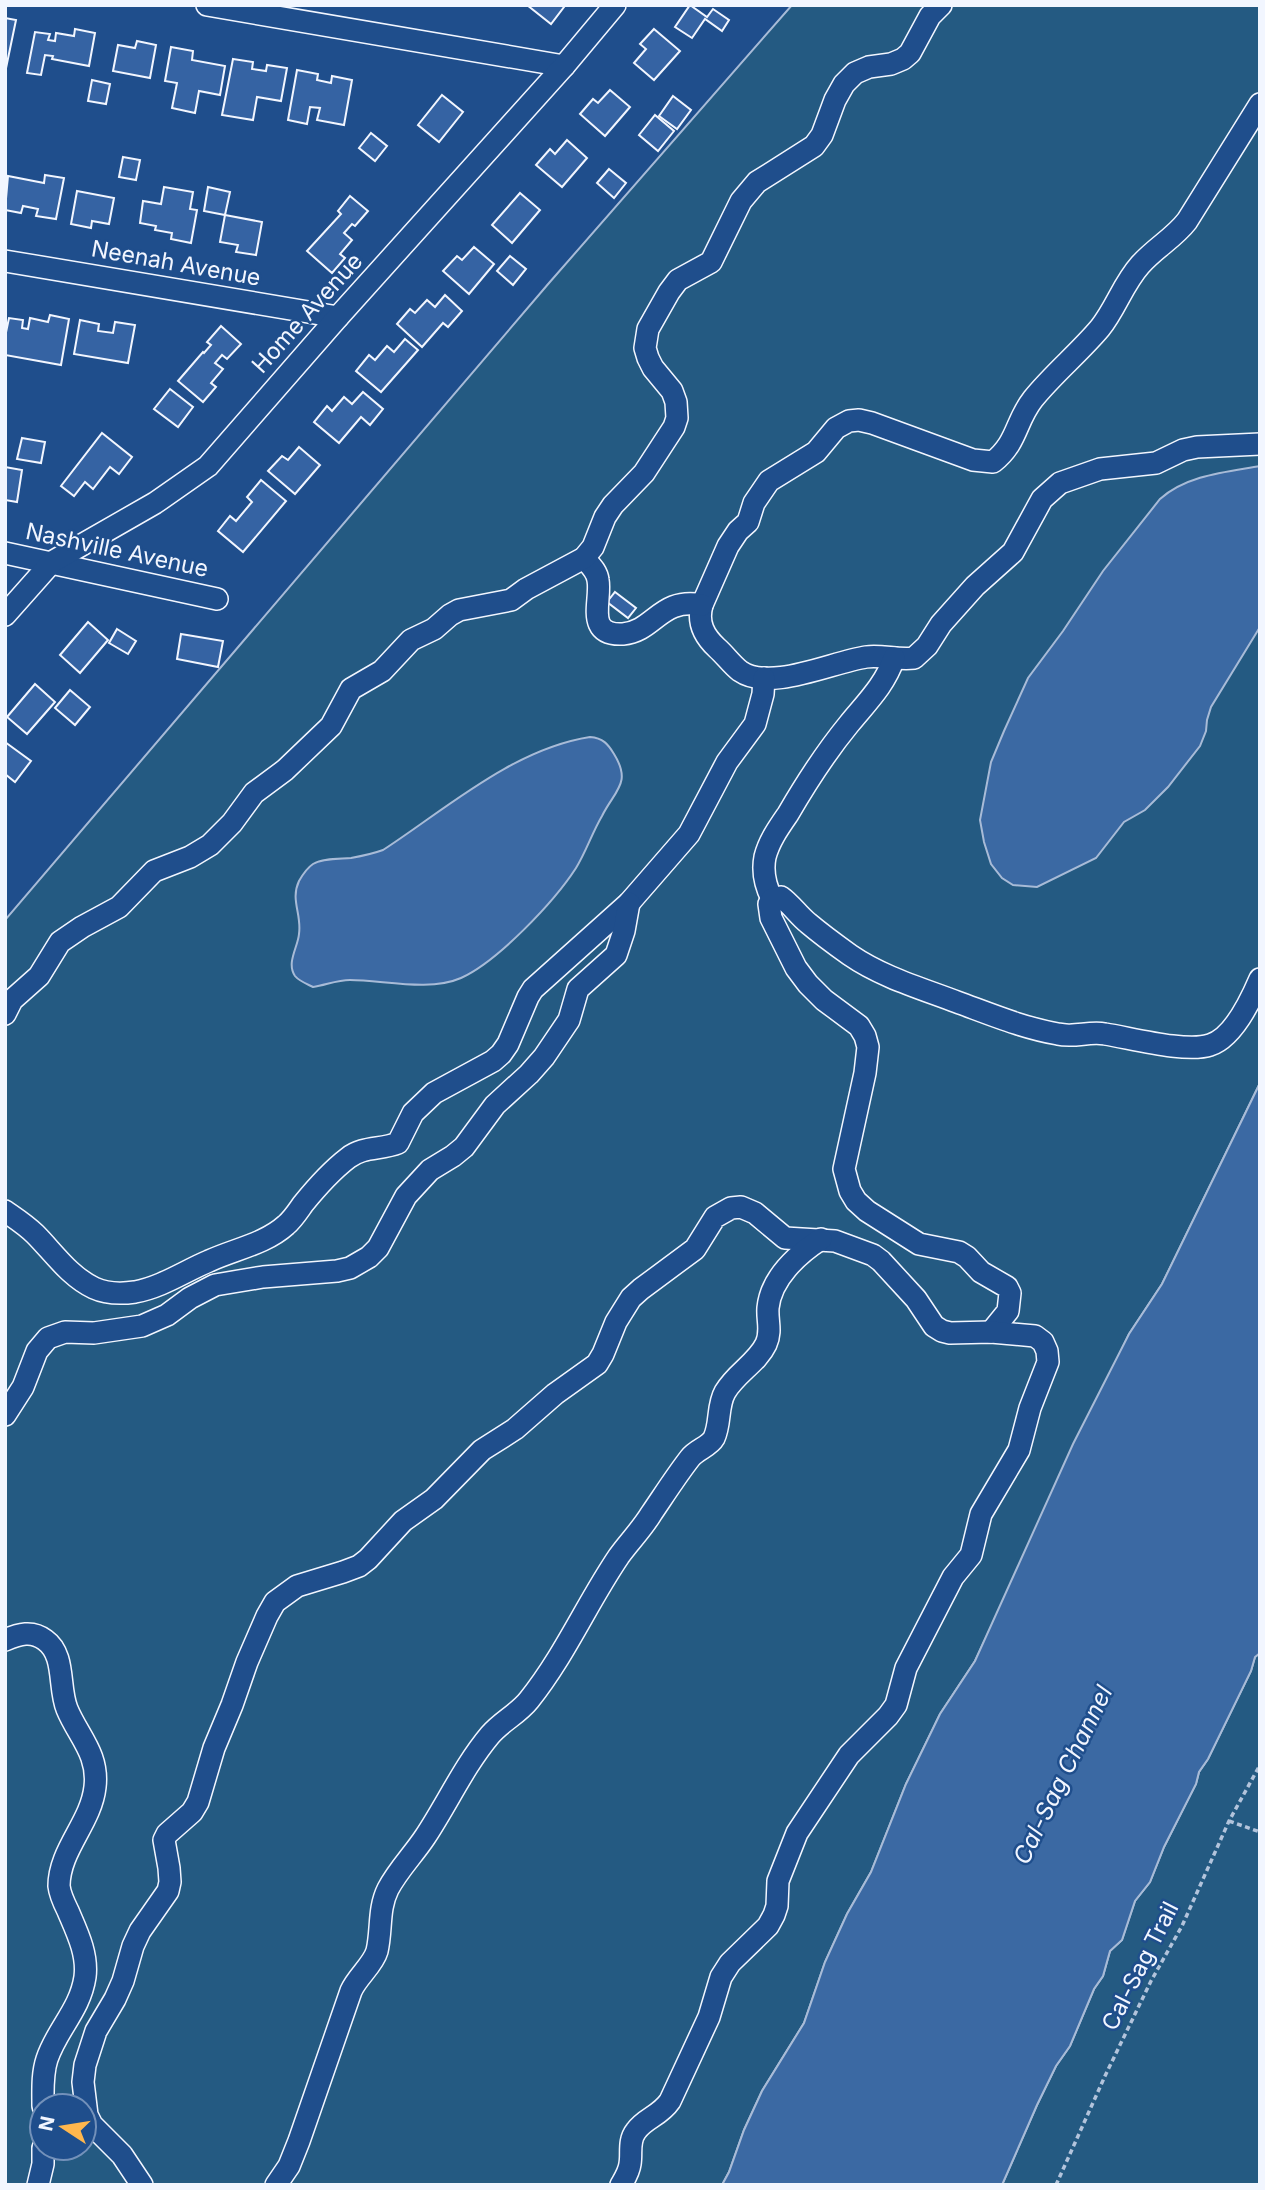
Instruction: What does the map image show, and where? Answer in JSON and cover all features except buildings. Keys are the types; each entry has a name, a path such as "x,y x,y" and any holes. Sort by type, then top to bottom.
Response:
{"street":[{"path":"207,5 564,66"},
{"name":"Home Avenue","path":"5,615 51,562 155,503 208,466 564,66 615,5"},
{"path":"5,1014 12,1000 39,976 60,942 119,907 154,871 190,857 210,845 232,823 254,793 285,770 331,726 351,689 382,671 411,640 433,629 459,610 511,600 584,558 593,547 605,517 644,473 677,418 676,402 671,391 653,368 645,348 648,329 669,292 678,279 704,268 711,262 741,201 757,182 814,146 822,135 844,84 855,73 869,67 891,64 910,53 930,16 941,5"},
{"path":"1260,104 1183,227 1141,263 1129,278 1111,313 1098,330 1024,410 1012,443 1001,455 993,462 973,460 872,422 849,421 836,428 816,452 781,472 760,491 748,522 728,546 702,605 700,621 703,631 738,670 757,678 801,673 871,656 914,658 975,586 1013,552 1042,499 1060,483 1100,469 1157,463 1183,450 1197,447 1260,444"},
{"name":"Neenah Avenue","path":"5,261 338,317"},
{"name":"Nashville Avenue","path":"5,553 216,599"},
{"path":"584,558 596,572 599,582 596,616 604,629 610,632 619,634 636,630 671,607 682,604 702,605"},
{"path":"772,899 765,881 764,869 772,840 808,780 847,726 884,682 894,658"},
{"path":"5,1211 32,1231 79,1278 92,1287 113,1293 139,1291 158,1285 215,1258 260,1242 288,1223 349,1157 370,1148 398,1143 413,1113 434,1093 501,1054 533,989 629,903 689,834 727,762 755,724 764,678"},
{"path":"991,1332 1008,1311 1010,1293 1007,1287 981,1272 959,1252 919,1244 867,1211 850,1191 844,1169 868,1047 859,1026 824,1000 796,968 771,918 769,904 772,899 781,897 830,940 881,973 1025,1027 1061,1035 1102,1033 1165,1045 1212,1045 1222,1039 1240,1017 1260,979"},
{"path":"5,1415 23,1387 37,1351 48,1338 65,1332 110,1332 142,1326 158,1320 215,1285 253,1278 337,1271 351,1268 369,1257 378,1248 413,1188 430,1170 464,1147 495,1105 544,1057 569,1020 579,989 616,955 629,903"},
{"path":"142,2185 122,2155 92,2125 87,2115 83,2082 87,2056 96,2031 123,1981 132,1946 168,1891 169,1868 164,1840 167,1833 192,1812 198,1802 207,1766 247,1662 275,1602 297,1586 359,1566 368,1559 403,1521 435,1499 482,1450 515,1429 555,1394 597,1364 616,1322 631,1298 695,1249 715,1217 731,1208 748,1208 785,1238 835,1241 873,1255 916,1299 934,1326 942,1331 1035,1336 1043,1342 1048,1362 1030,1408 1019,1450 981,1514 971,1555 953,1577 906,1668 896,1704 888,1716 849,1755 797,1833 778,1881 774,1915 768,1926 730,1963 721,1977 709,2017 670,2101 664,2111 636,2131 631,2140 630,2164 621,2185"},
{"path":"276,2185 289,2166 299,2141 356,1979 377,1951 380,1919 388,1889 425,1837 444,1803 489,1736 528,1702 551,1670 620,1555 651,1515 669,1486 696,1451 712,1441 724,1394 732,1382 758,1357 770,1334 768,1309 775,1285 785,1270 807,1248 821,1239"},
{"path":"5,1640 30,1633 49,1643 56,1651 66,1707 90,1749 95,1770 93,1798 62,1864 59,1889 83,1949 85,1978 75,2010 47,2058 43,2092"},
{"path":"38,2185 43,2162"}],"path":[{"name":"Cal-Sag Trail","path":"1056,2185 1151,1981 1182,1926 1229,1821 1260,1765"},
{"path":"1229,1821 1260,1832"}],"shaded area":[{"path":"792,5 1260,5 1260,1083 1162,1284 1129,1334 975,1661 940,1714 906,1784 871,1872 847,1914 825,1962 804,2023 762,2091 722,2185 5,2185 5,920 549,283"},
{"path":"1260,1653 1260,2185 1002,2185 1037,2105 1056,2066 1070,2046 1094,1989 1103,1976 1110,1951 1122,1940 1135,1901 1150,1882 1164,1847 1196,1784 1199,1772 1251,1671 1255,1657"}],"water":[{"path":"1260,466 1260,627 1211,707 1200,746 1168,787 1145,810 1124,822 1096,858 1037,887 1013,885 1002,878 991,864 980,820 991,762 1028,678 1103,571 1160,499 1195,480"},
{"path":"590,737 605,742 610,747 622,772 620,786 598,822 580,862 566,882 508,945 476,970 461,978 435,984 350,980 313,987 295,976 292,960 299,927 296,894 299,881 307,869 321,861 351,858 383,850 507,767 534,754"},
{"name":"Cal-Sag Channel","path":"1260,1083 1260,1653 1255,1657 1251,1671 1199,1772 1196,1784 1164,1847 1150,1882 1135,1901 1122,1940 1110,1951 1103,1976 1094,1989 1070,2046 1056,2066 1037,2105 1002,2185 722,2185 762,2091 804,2023 825,1962 847,1914 871,1872 906,1784 940,1714 975,1661 1073,1444 1129,1334 1162,1284"}]}
